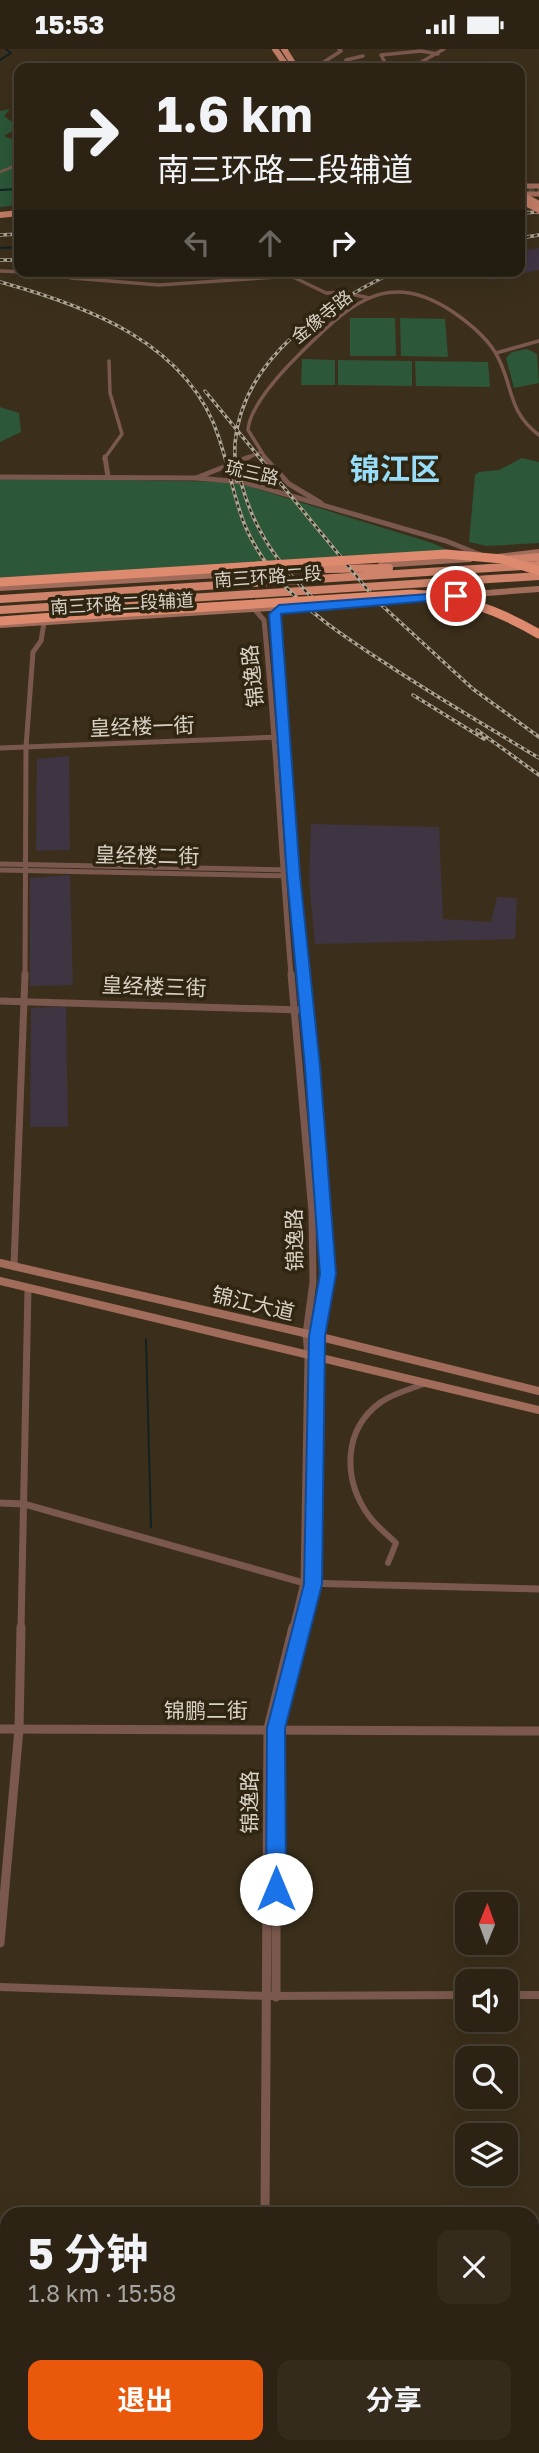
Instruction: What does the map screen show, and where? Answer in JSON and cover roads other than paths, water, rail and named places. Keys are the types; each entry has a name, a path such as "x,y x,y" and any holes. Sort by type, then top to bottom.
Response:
{"highway":[{"path":"0,581 446,554 502,559 539,573"},
{"path":"327,569 413,568 536,556"},
{"name":"南三环路二段","path":"0,599 539,565"},
{"name":"南三环路二段","path":"0,610 539,573"},
{"path":"0,590 177,583 213,586"},
{"path":"0,621 420,594 463,599 492,608 539,634"},
{"path":"0,621 215,596"}],"main road":[{"path":"525,199 539,210"},
{"name":"南三环路二段辅道","path":"0,590 536,556"},
{"name":"南三环路二段辅道","path":"0,621 44,623 279,609 539,589"},
{"name":"锦江大道","path":"0,1263 317,1336 539,1391"},
{"name":"锦江大道","path":"0,1281 539,1410"}],"street":[{"path":"322,63 341,51 339,49"},
{"path":"422,63 444,49"},
{"path":"385,63 381,55 421,51 438,54"},
{"path":"345,63 346,60 363,56"},
{"path":"69,277 159,285 276,277"},
{"path":"293,277 326,293 343,292 369,298"},
{"name":"金像寺路","path":"332,510 287,483 250,439 249,420 292,361 317,335 369,298 395,289 416,292 450,309 496,353 518,418 539,435"},
{"path":"496,353 539,341"},
{"path":"108,477 102,462 103,457 121,439 122,434 110,393 109,361"},
{"path":"196,478 261,451"},
{"name":"琉三路","path":"0,477 196,478 243,482 446,541 488,558"},
{"path":"265,2207 271,1996 272,1728 313,1584 317,1336 328,1274 280,737 275,614 279,609"},
{"name":"锦逸路","path":"255,610 264,620 280,737 283,873 312,1212 313,1282 306,1334 308,1356 304,1584 272,1728"},
{"path":"14,1266 25,1001 26,747 33,652 41,641 44,623"},
{"name":"皇经楼一街","path":"0,748 280,737"},
{"name":"皇经楼二街","path":"0,864 27,867 293,873"},
{"name":"皇经楼二街","path":"0,870 27,867"},
{"name":"皇经楼三街","path":"0,1002 306,1010"},
{"path":"0,1943 19,1729 28,1288"},
{"path":"388,1563 396,1543 369,1516 359,1499 350,1479 349,1447 359,1426 379,1403 426,1383"},
{"path":"0,1503 24,1504 304,1584 539,1588"},
{"name":"锦鹏二街","path":"0,1729 539,1731"},
{"path":"0,1987 271,1996 455,1995"},
{"path":"518,1995 539,1995"}],"waterway":[{"path":"0,60 11,53 6,49"},
{"path":"0,190 14,189"},
{"path":"0,248 14,247"},
{"path":"146,1339 151,1527"}],"tunnel":[{"path":"525,191 539,191"}],"railway":[{"path":"525,213 539,212"},
{"path":"0,235 14,234"},
{"path":"525,237 539,235"},
{"path":"0,260 14,260"},
{"path":"237,431 241,412 254,385 271,360 292,337 342,300 384,277"},
{"path":"0,282 67,303 100,317 131,333 159,353 184,377 205,405 219,438 245,527 264,560 290,592 363,649 539,758"},
{"path":"205,391 237,431"},
{"path":"237,431 235,443 237,481"},
{"path":"237,431 376,600 473,689 539,737"},
{"path":"241,482 253,517 271,549 293,578 319,604"},
{"path":"413,695 484,739"},
{"path":"477,730 539,775"}],"district":[{"name":"锦江区","path":"395,470"}]}
